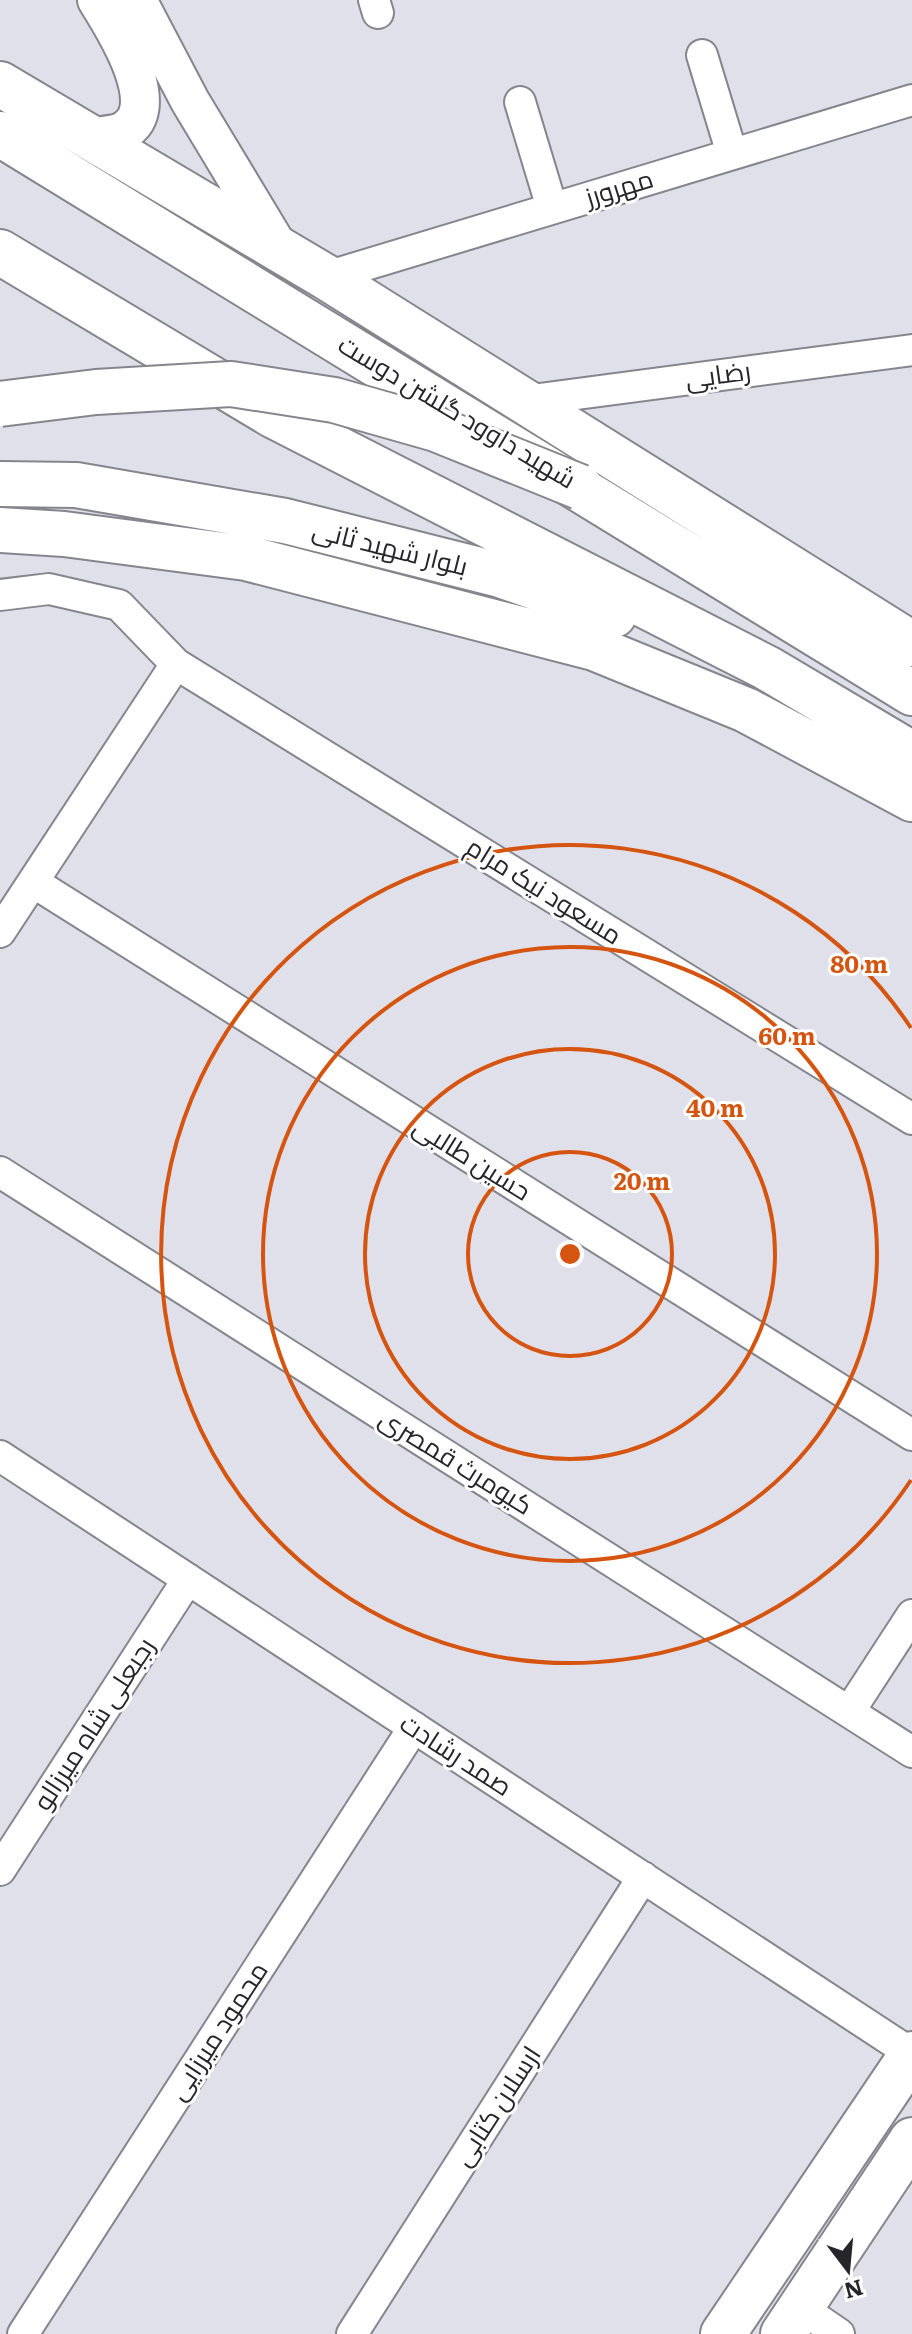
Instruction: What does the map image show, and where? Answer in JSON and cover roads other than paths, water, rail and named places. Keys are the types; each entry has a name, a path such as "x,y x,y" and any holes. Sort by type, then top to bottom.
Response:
{"main road":[{"path":"0,84 326,277 912,644"},
{"name":"شهید داوود گلشن دوست","path":"0,134 912,693"},
{"path":"0,252 274,416 767,668 912,754"},
{"path":"0,404 96,392 231,384 334,400 436,429 580,487"},
{"name":"بلوار شهید ثانی","path":"0,484 76,485 285,521 500,575 767,668"},
{"path":"0,530 64,534 246,558 594,648 746,710 912,799"},
{"path":"723,2334 912,2054"},
{"path":"792,2321 912,2140"}],"street":[{"path":"97,0 127,16 190,101 281,252"},
{"path":"94,137 122,132 136,118 143,95 127,16"},
{"path":"702,55 732,154"},
{"name":"مهرورز","path":"326,277 912,100"},
{"path":"520,102 552,208"},
{"name":"رضایی","path":"524,401 912,350"},
{"name":"مسعود نیک مرام","path":"0,595 49,589 119,605 176,664 912,1119"},
{"path":"0,932 176,664"},
{"name":"حسین طالبی","path":"33,882 912,1435"},
{"name":"کیومرث قمصری","path":"0,1172 912,1752"},
{"name":"صمد رشادت","path":"0,1456 912,2054"},
{"name":"رجبعلی شاه میرزالو","path":"0,1870 188,1579"},
{"path":"849,1712 912,1615"},
{"name":"محمود میرزایی","path":"23,2334 414,1727"},
{"name":"ارسلان کتابی","path":"352,2334 643,1877"},
{"path":"792,2321 839,2334"}]}
